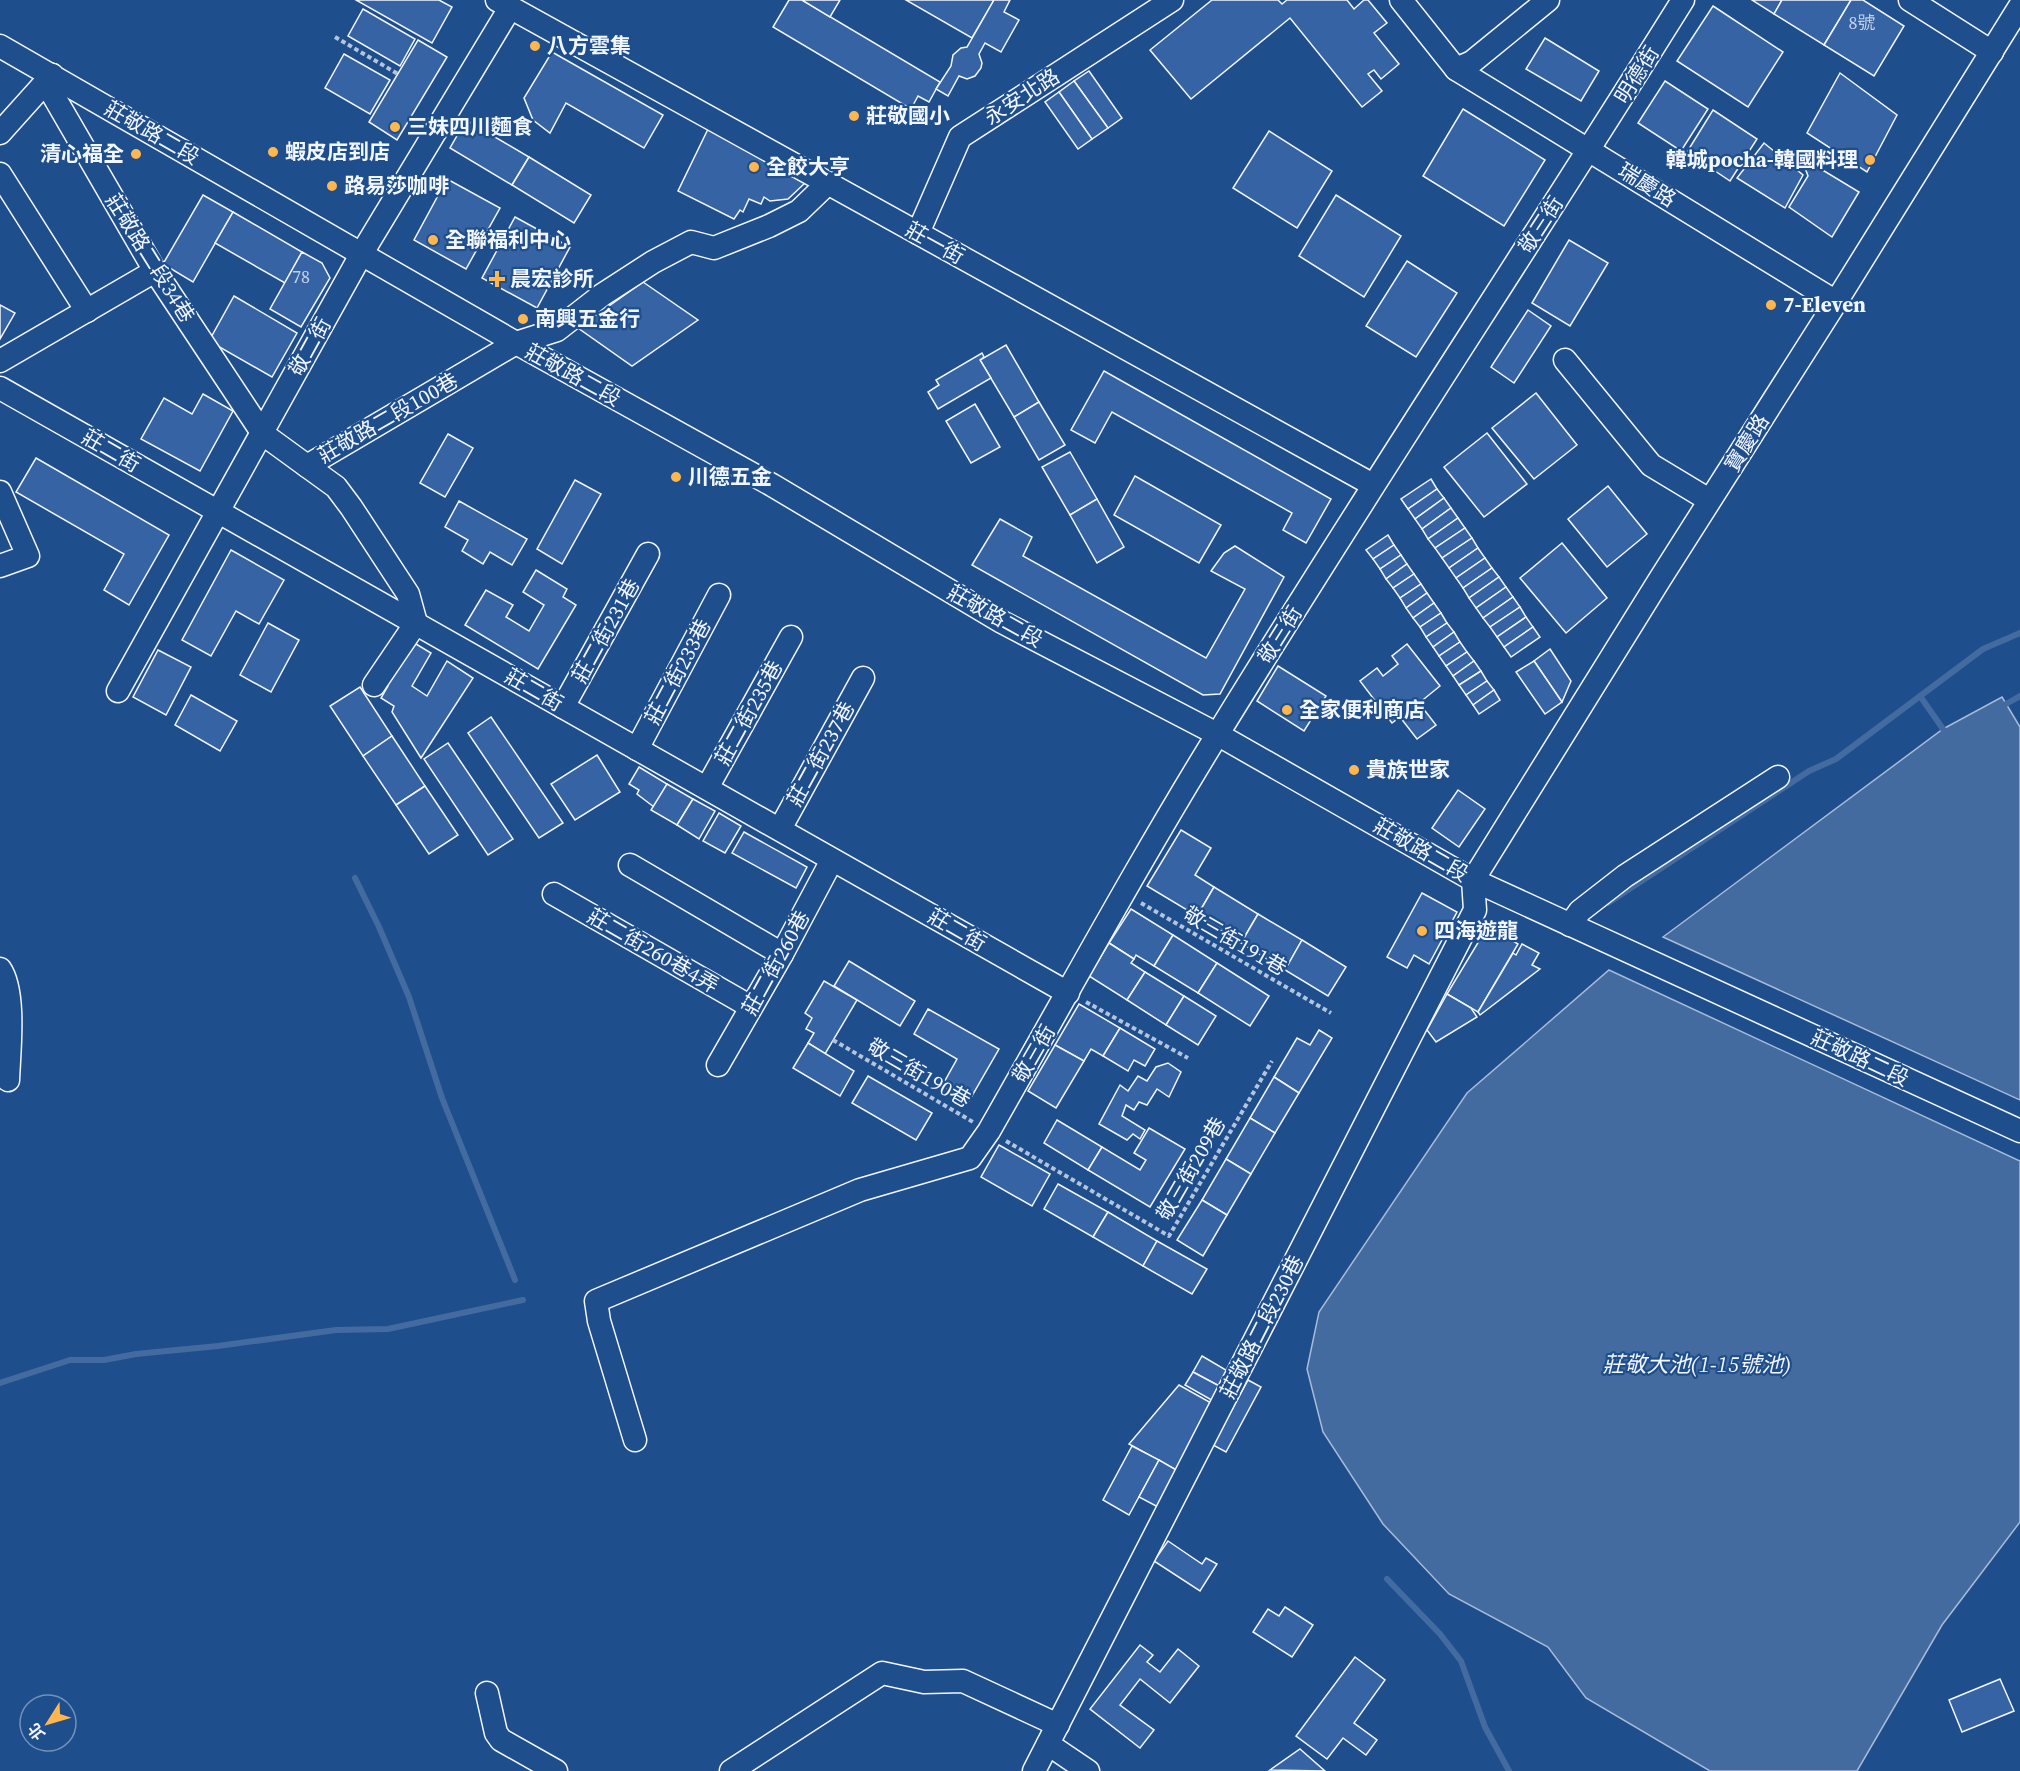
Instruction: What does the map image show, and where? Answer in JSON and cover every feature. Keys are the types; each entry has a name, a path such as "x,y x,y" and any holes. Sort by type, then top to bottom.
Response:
{"street":[{"name":"永安北路","path":"918,233 960,137 1172,0"},
{"path":"1401,0 1456,69 1472,62 1548,0"},
{"name":"明德街","path":"1590,150 1683,0"},
{"path":"1910,0 1992,52"},
{"name":"莊一街","path":"504,4 1373,485"},
{"name":"敬二街","path":"118,692 217,511 263,434 362,253 504,4"},
{"name":"寶慶路","path":"1473,880 2020,6"},
{"name":"莊敬路二段","path":"0,46 516,344 772,485 1002,622 1217,734 1473,880 2020,1131"},
{"name":"瑞慶路","path":"1456,69 1836,302"},
{"path":"0,133 52,75"},
{"name":"莊敬路二段34巷","path":"52,75 53,95 155,271 263,434"},
{"name":"敬三街","path":"634,1440 599,1321 596,1301 860,1190 970,1158 989,1131 1217,734 1373,485 1590,150"},
{"path":"0,174 87,310"},
{"name":"莊敬路二段100巷","path":"263,434 307,466 516,344 557,330 602,295 653,262 692,242 714,248 769,226 799,211 828,183"},
{"path":"0,360 155,271"},
{"path":"1565,360 1651,465 1709,500"},
{"name":"莊二街","path":"0,388 1068,993"},
{"path":"307,466 336,487 408,594 416,623 374,685"},
{"path":"0,492 28,556 0,566"},
{"name":"莊二街231巷","path":"563,707 648,554"},
{"name":"莊二街233巷","path":"637,749 719,595"},
{"name":"莊二街235巷","path":"707,788 791,637"},
{"name":"莊二街237巷","path":"780,829 863,678"},
{"path":"1570,925 1580,911 1625,876 1778,777"},
{"name":"莊二街260巷","path":"718,1065 782,954 832,860"},
{"path":"630,865 782,954"},
{"name":"莊敬路二段230巷","path":"1034,1771 1475,910 1473,880"},
{"name":"莊二街260巷4弄","path":"554,894 751,1007"},
{"path":"0,969 5,976 11,1027 8,1080"},
{"path":"731,1771 882,1673 924,1682 963,1681 1053,1734 1088,1771"},
{"path":"486,1693 496,1733 501,1740 556,1771"}],"path":[{"path":"335,37 398,74"},
{"name":"敬三街191巷","path":"1125,894 1331,1013"},
{"path":"1068,993 1188,1058"},
{"name":"敬三街190巷","path":"833,1040 989,1131"},
{"name":"敬三街209巷","path":"989,1131 1169,1236 1272,1061"}],"water":[{"path":"2002,697 2020,727 2020,1100 1663,937 1943,729"},
{"name":"莊敬大池(1-15號池)","path":"1609,970 2020,1161 2020,1522 1942,1625 1857,1771 1710,1771 1586,1698 1548,1647 1449,1594 1383,1524 1323,1432 1307,1369 1319,1312 1467,1093"}],"building":[{"path":"356,0 439,0 452,7 432,43"},
{"path":"789,0 802,0 940,82 929,102 918,96 911,109 773,27"},
{"path":"802,0 840,0 830,17"},
{"path":"906,0 994,0 972,38"},
{"path":"994,0 1010,0 1004,12 1019,20 1001,52 985,43 979,54 981,68 975,76 967,79 959,76 948,96 936,89 951,66 953,55 961,48 967,47"},
{"path":"1212,0 1278,0 1282,4 1287,0 1347,0 1354,9 1364,0 1368,0 1387,23 1374,33 1399,64 1381,79 1374,70 1368,74 1382,91 1362,107 1290,18 1191,99 1150,50"},
{"path":"1752,0 1782,0 1774,14"},
{"path":"1782,0 1851,0 1824,45 1774,14"},
{"path":"1851,0 1863,0 1904,26 1874,76 1824,45"},
{"path":"1713,6 1783,52 1748,107 1677,61"},
{"path":"363,9 415,39 400,66 348,36"},
{"path":"1545,38 1599,71 1581,101 1526,69"},
{"path":"418,40 447,57 397,140 369,122"},
{"path":"552,52 663,115 644,148 566,103 550,133 533,120 524,98"},
{"path":"344,54 390,80 370,114 325,88"},
{"path":"1089,71 1122,118 1108,128 1074,81"},
{"path":"1840,73 1897,115 1867,172 1807,133"},
{"path":"1074,81 1108,128 1092,139 1059,92"},
{"path":"1665,81 1708,109 1681,151 1638,123"},
{"path":"1059,92 1092,139 1078,149 1045,102"},
{"path":"1463,109 1545,160 1504,226 1423,176"},
{"path":"1713,110 1757,139 1730,181 1687,152"},
{"path":"466,120 529,157 512,185 450,148"},
{"path":"709,127 805,183 788,199 770,201 764,197 761,204 749,199 743,212 740,210 734,219 678,191"},
{"path":"1269,131 1332,171 1297,228 1233,188"},
{"path":"1764,143 1803,175 1785,208 1737,178"},
{"path":"529,157 591,195 574,223 512,185"},
{"path":"1801,157 1859,192 1832,237 1789,207 1808,176"},
{"path":"447,179 500,208 466,269 414,240"},
{"path":"203,195 233,212 193,282 163,264"},
{"path":"1336,195 1401,236 1364,297 1299,256"},
{"path":"233,212 302,252 285,283 215,243"},
{"path":"515,217 570,247 537,308 482,278"},
{"path":"1569,240 1608,263 1570,326 1532,303"},
{"path":"302,252 322,263 330,278 301,327 270,309"},
{"path":"1407,261 1457,293 1416,357 1366,326"},
{"path":"643,282 698,320 632,366 578,328"},
{"path":"234,296 297,333 272,377 209,341"},
{"path":"0,305 15,313 0,339"},
{"path":"1528,310 1551,326 1514,383 1491,367"},
{"path":"1006,345 1039,402 1014,417 980,360"},
{"path":"982,353 984,357 980,360 991,378 938,409 928,392 939,385 936,380"},
{"path":"1104,371 1331,499 1306,543 1283,530 1292,513 1112,412 1095,443 1071,430"},
{"path":"1536,393 1577,445 1534,479 1492,428"},
{"path":"203,394 233,411 200,471 141,439 164,398 192,414"},
{"path":"1039,402 1065,445 1039,460 1014,417"},
{"path":"975,404 1000,447 971,463 946,421"},
{"path":"1487,433 1527,484 1484,517 1444,467"},
{"path":"448,434 473,448 445,497 420,483"},
{"path":"1070,452 1097,499 1070,515 1042,467"},
{"path":"36,458 169,535 129,605 104,590 124,554 16,492"},
{"path":"1135,476 1221,525 1199,563 1114,515"},
{"path":"1431,479 1437,489 1408,509 1401,499"},
{"path":"575,480 601,494 562,564 537,549"},
{"path":"1608,486 1647,534 1607,567 1568,519"},
{"path":"1437,489 1444,498 1415,519 1408,509"},
{"path":"1444,498 1451,508 1422,529 1415,519"},
{"path":"1097,499 1124,547 1097,563 1070,515"},
{"path":"459,501 527,539 512,565 490,552 483,564 462,551 468,540 445,527"},
{"path":"1451,508 1458,518 1428,539 1422,529"},
{"path":"1458,518 1465,528 1435,548 1428,539"},
{"path":"1000,519 1032,537 1023,556 1206,658 1245,589 1211,571 1224,553 1235,546 1284,577 1220,694 1203,695 972,565"},
{"path":"1465,528 1472,538 1442,558 1435,548"},
{"path":"1388,535 1394,545 1373,559 1366,550"},
{"path":"1472,538 1478,548 1449,568 1442,558"},
{"path":"1562,543 1607,598 1566,633 1520,578"},
{"path":"1394,545 1401,555 1380,569 1373,559"},
{"path":"1478,548 1485,558 1456,578 1449,568"},
{"path":"231,550 284,580 259,624 236,611 211,656 182,640"},
{"path":"1401,555 1407,564 1386,579 1380,569"},
{"path":"1485,558 1492,568 1463,588 1456,578"},
{"path":"1407,564 1414,574 1393,588 1386,579"},
{"path":"1492,568 1499,577 1469,598 1463,588"},
{"path":"536,570 567,589 563,597 576,605 538,669 465,625 486,590 513,605 506,617 529,631 544,605 523,592"},
{"path":"1414,574 1421,584 1400,598 1393,588"},
{"path":"1499,577 1506,587 1476,608 1469,598"},
{"path":"1421,584 1427,593 1406,608 1400,598"},
{"path":"1506,587 1513,597 1483,618 1476,608"},
{"path":"1427,593 1434,603 1413,618 1406,608"},
{"path":"1513,597 1520,607 1490,627 1483,618"},
{"path":"1434,603 1441,613 1420,627 1413,618"},
{"path":"1520,607 1526,617 1497,637 1490,627"},
{"path":"1441,613 1447,623 1426,637 1420,627"},
{"path":"1526,617 1533,627 1504,647 1497,637"},
{"path":"268,623 299,640 271,692 240,675"},
{"path":"1447,623 1454,632 1433,647 1426,637"},
{"path":"1533,627 1540,637 1511,657 1504,647"},
{"path":"1454,632 1460,642 1439,656 1433,647"},
{"path":"1460,642 1467,652 1446,666 1439,656"},
{"path":"416,644 431,653 412,686 427,696 447,661 473,678 421,758 392,712 394,706 381,698 388,686 380,679 404,647"},
{"path":"1407,644 1440,686 1419,703 1436,725 1417,739 1400,717 1392,723 1360,681 1377,668 1383,676 1398,664 1392,656"},
{"path":"1550,649 1571,681 1562,702 1534,661"},
{"path":"158,650 191,667 166,715 133,697"},
{"path":"1467,652 1474,661 1453,676 1446,666"},
{"path":"1474,661 1481,671 1459,685 1453,676"},
{"path":"1534,661 1562,702 1545,714 1516,672"},
{"path":"1278,666 1326,696 1304,731 1257,701"},
{"path":"1481,671 1487,681 1466,695 1459,685"},
{"path":"1487,681 1494,690 1473,705 1466,695"},
{"path":"360,687 392,736 363,756 330,706"},
{"path":"1494,690 1500,700 1479,714 1473,705"},
{"path":"191,695 237,721 220,751 175,725"},
{"path":"491,717 563,823 539,838 468,733"},
{"path":"392,736 425,786 396,805 363,756"},
{"path":"448,743 513,839 488,855 424,759"},
{"path":"597,755 620,792 575,820 551,784"},
{"path":"639,767 667,784 654,807 637,794 639,790 629,784"},
{"path":"667,784 693,799 677,825 651,810"},
{"path":"425,786 458,835 429,854 396,805"},
{"path":"1458,790 1485,809 1459,847 1432,828"},
{"path":"693,799 715,811 699,839 677,825"},
{"path":"719,813 741,826 725,853 703,841"},
{"path":"1181,830 1211,848 1195,875 1214,887 1197,916 1147,886"},
{"path":"744,832 807,867 796,888 732,853"},
{"path":"1214,887 1258,914 1241,943 1197,916"},
{"path":"1422,893 1457,912 1429,964 1414,955 1407,968 1387,957"},
{"path":"1131,909 1173,935 1154,966 1136,955 1134,959 1109,943"},
{"path":"1258,914 1302,940 1285,970 1241,943"},
{"path":"1488,926 1518,944 1478,1012 1447,994"},
{"path":"1173,935 1217,963 1198,993 1154,966"},
{"path":"1302,940 1346,967 1328,996 1285,970"},
{"path":"1109,943 1134,959 1131,963 1145,972 1127,1000 1089,976"},
{"path":"1522,944 1539,953 1532,965 1540,969 1480,1015 1478,1012 1513,953 1516,955"},
{"path":"849,961 915,1001 900,1026 834,986"},
{"path":"1217,963 1269,996 1250,1026 1198,993"},
{"path":"1145,972 1184,996 1166,1025 1127,1000"},
{"path":"824,981 857,1000 825,1054 808,1043 814,1033 806,1029 812,1018 805,1013"},
{"path":"1447,994 1471,1008 1477,1017 1436,1042 1427,1030"},
{"path":"1184,996 1216,1016 1198,1045 1166,1025"},
{"path":"1079,1004 1120,1028 1103,1056 1091,1049 1084,1061 1055,1045"},
{"path":"928,1009 999,1049 969,1101 942,1086 957,1059 914,1034"},
{"path":"1120,1028 1155,1049 1145,1066 1134,1060 1128,1071 1103,1056"},
{"path":"1319,1030 1332,1038 1299,1093 1274,1077 1297,1038 1310,1045"},
{"path":"808,1043 854,1071 840,1096 793,1068"},
{"path":"1055,1045 1084,1061 1056,1108 1028,1091"},
{"path":"1168,1063 1181,1072 1169,1097 1157,1089 1147,1105 1139,1102 1134,1110 1126,1105 1122,1116 1145,1130 1140,1139 1133,1134 1127,1140 1099,1124 1120,1085 1128,1091 1138,1076 1147,1081 1156,1067"},
{"path":"868,1076 932,1113 916,1140 852,1103"},
{"path":"1274,1077 1299,1093 1275,1133 1250,1118"},
{"path":"1250,1118 1275,1133 1251,1174 1226,1159"},
{"path":"1057,1120 1102,1147 1088,1170 1044,1143"},
{"path":"1149,1128 1185,1149 1150,1207 1088,1170 1102,1147 1140,1170 1146,1160 1134,1153"},
{"path":"999,1145 1050,1174 1032,1206 981,1177"},
{"path":"1226,1159 1251,1174 1227,1215 1202,1200"},
{"path":"1058,1184 1108,1212 1093,1237 1044,1209"},
{"path":"1202,1200 1227,1215 1203,1256 1177,1240"},
{"path":"1108,1212 1157,1241 1143,1266 1093,1237"},
{"path":"1157,1241 1207,1269 1192,1294 1143,1266"},
{"path":"1202,1356 1231,1373 1223,1388 1193,1372"},
{"path":"1193,1372 1223,1388 1215,1402 1185,1385"},
{"path":"1248,1380 1261,1387 1226,1452 1213,1445"},
{"path":"1179,1385 1213,1404 1178,1471 1129,1444"},
{"path":"1132,1446 1159,1460 1129,1515 1103,1500"},
{"path":"1159,1460 1178,1471 1158,1507 1139,1497"},
{"path":"1168,1541 1202,1564 1206,1558 1217,1564 1200,1591 1154,1561"},
{"path":"1285,1607 1313,1625 1292,1657 1253,1632 1268,1609 1279,1616"},
{"path":"1140,1645 1153,1655 1147,1662 1160,1672 1178,1649 1199,1666 1170,1703 1140,1679 1120,1705 1154,1730 1140,1748 1090,1709"},
{"path":"1355,1657 1385,1680 1354,1723 1377,1740 1366,1755 1343,1738 1327,1759 1296,1736"},
{"path":"2000,1679 2014,1711 1962,1732 1949,1700"},
{"path":"1300,1749 1325,1771 1270,1770"}],"waterway":[{"path":"1608,903 1809,771 1836,759 1983,649 2020,633"},
{"path":"1920,696 1943,729"},
{"path":"2006,704 2020,696"},
{"path":"355,878 409,997 442,1098 515,1280"},
{"path":"0,1383 70,1360 104,1360 136,1354 218,1346 336,1330 388,1329 523,1300"},
{"path":"1387,1579 1440,1634 1461,1661 1485,1727 1509,1771"}],"place":[{"name":"八方雲集","path":"535,46"},
{"name":"莊敬國小","path":"854,116"},
{"name":"三妹四川麵食","path":"395,127"},
{"name":"蝦皮店到店","path":"273,152"},
{"name":"清心福全","path":"136,154"},
{"name":"韓城pocha-韓國料理","path":"1870,160"},
{"name":"全餃大亨","path":"754,167"},
{"name":"路易莎咖啡","path":"332,186"},
{"name":"全聯福利中心","path":"433,240"},
{"name":"晨宏診所","path":"497,279"},
{"name":"7-Eleven","path":"1771,305"},
{"name":"南興五金行","path":"523,319"},
{"name":"川德五金","path":"676,477"},
{"name":"全家便利商店","path":"1287,710"},
{"name":"貴族世家","path":"1354,770"},
{"name":"四海遊龍","path":"1422,931"}]}
